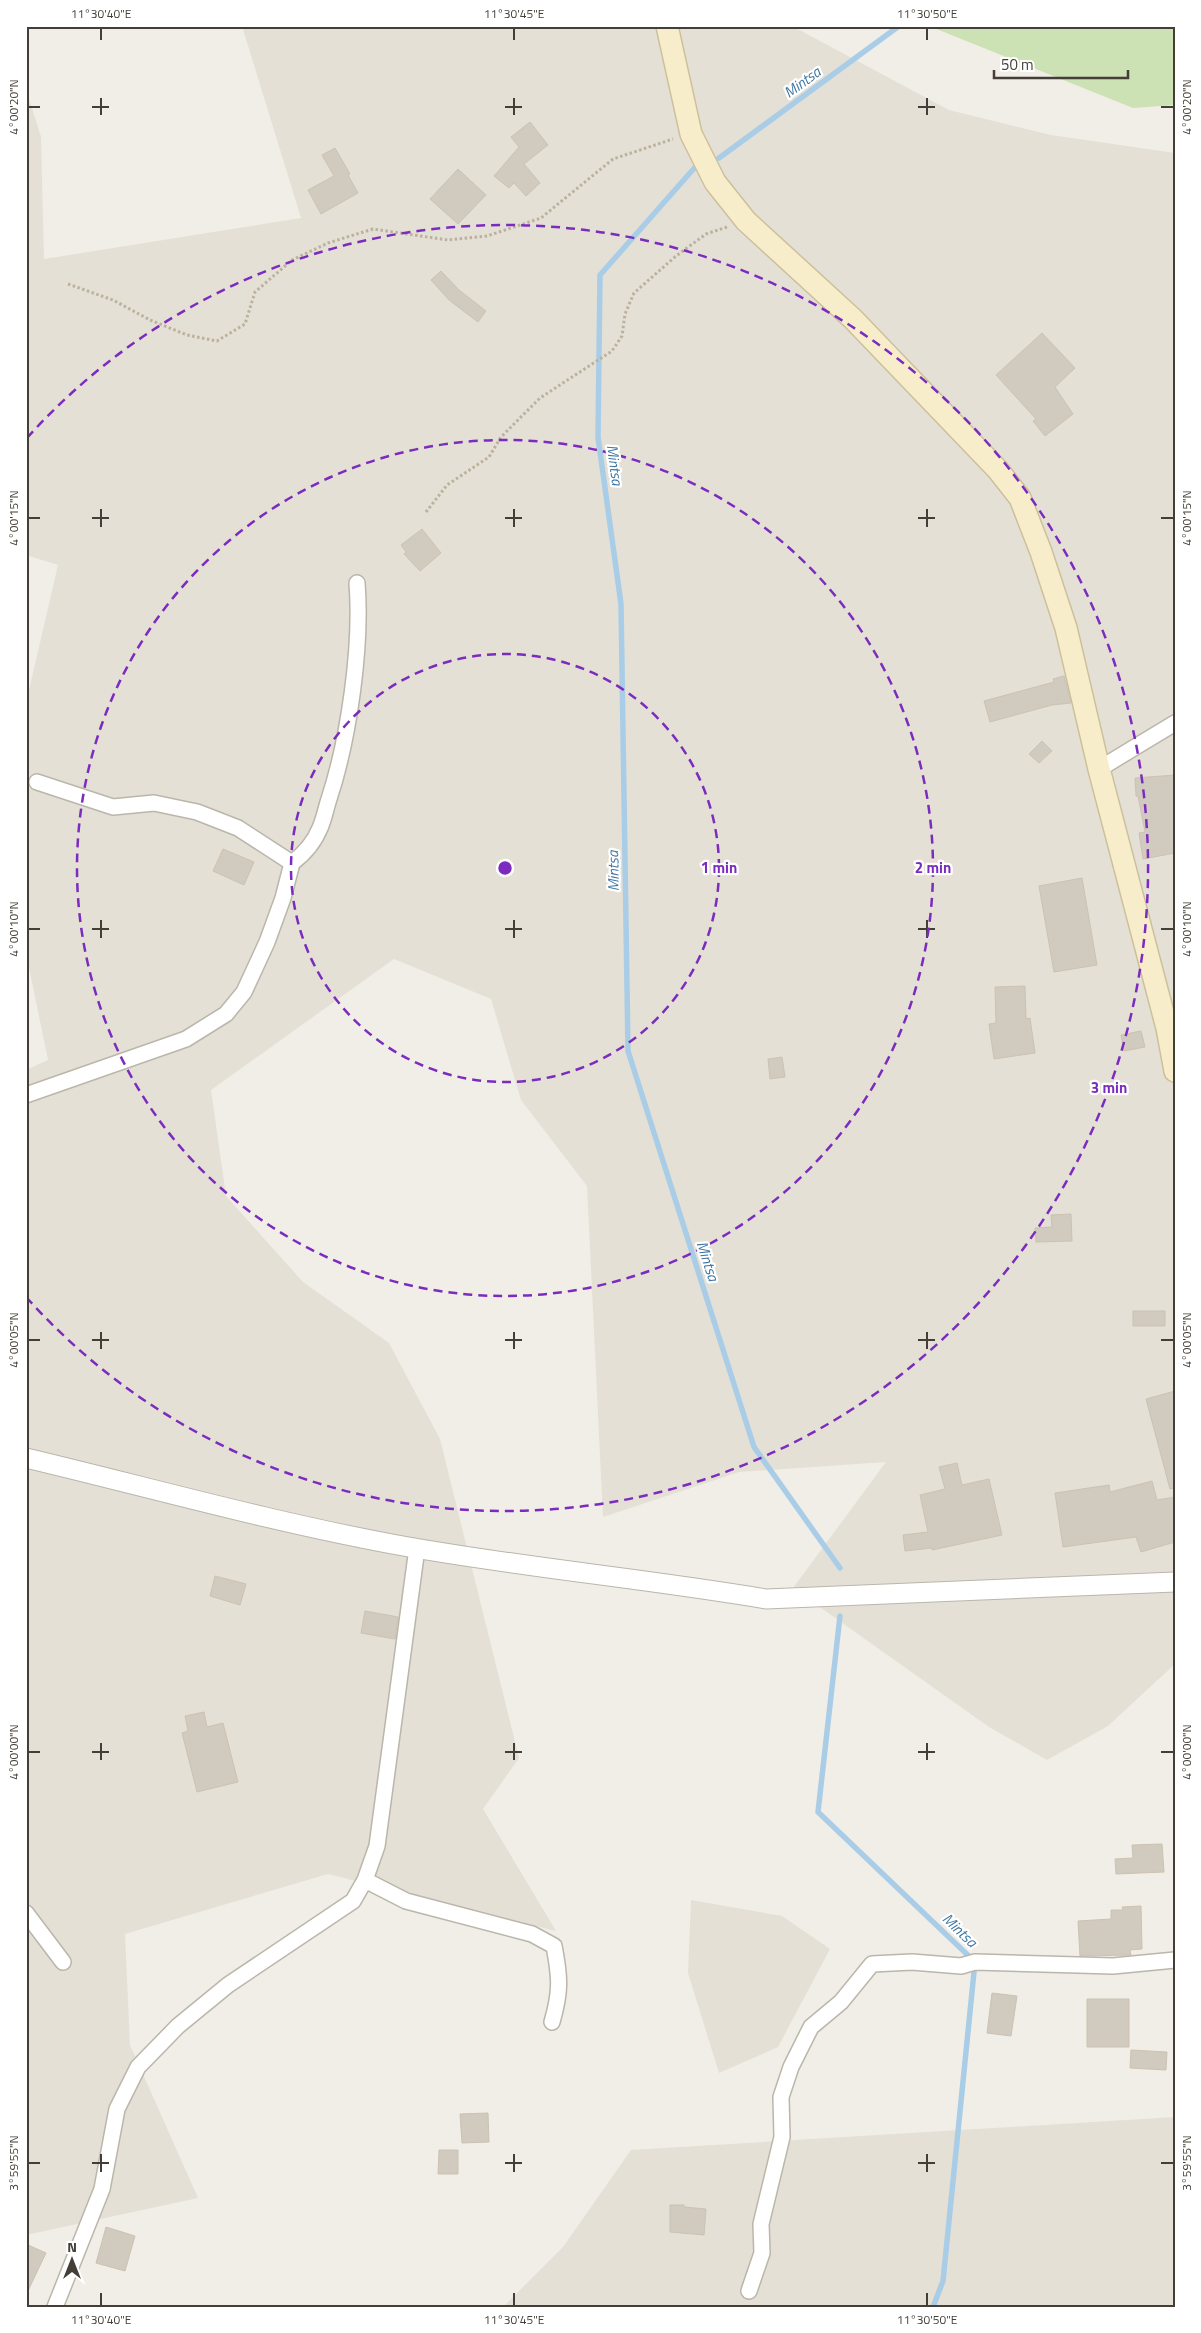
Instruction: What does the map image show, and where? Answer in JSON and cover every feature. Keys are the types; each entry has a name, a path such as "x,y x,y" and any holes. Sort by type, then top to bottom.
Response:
{"main road":[{"path":"667,26 691,134 715,182 746,221 853,319 998,470 1020,498 1041,552 1066,628 1099,769 1167,1028 1175,1071"}],"street":[{"path":"26,1095 186,1039 226,1014 244,992 268,942 283,898 292,863 306,852 320,828 338,770 350,702 359,612 357,583"},
{"path":"1099,769 1175,724"},
{"path":"37,782 113,807 154,803 197,812 238,828 292,863"},
{"path":"26,1458 264,1518 417,1548 524,1566 700,1588 766,1599 1175,1582"},
{"path":"55,2307 102,2189 117,2109 138,2067 178,2026 228,1985 353,1901 365,1880 377,1846 417,1548"},
{"path":"365,1880 406,1901 532,1934 554,1946 558,1966 560,1996 552,2022"},
{"path":"26,1913 63,1962"},
{"path":"749,2290 762,2253 761,2224 782,2137 781,2098 791,2067 811,2027 841,2002 872,1964 912,1962 961,1966 974,1962 1112,1966 1175,1960"}],"path":[{"path":"68,284 114,300 150,320 187,336 217,340 245,324 255,292 292,260 328,243 373,230 448,240 487,236 541,218 613,159 691,134"},
{"path":"426,512 447,485 489,457 502,437 540,398 612,351 622,336 626,314 634,294 676,256 706,234 746,221"}],"shaded area":[{"path":"242,26 792,26 949,110 1051,135 1175,153 1175,1664 1108,1726 1047,1760 989,1727 793,1588 886,1462 739,1472 603,1517 587,1186 521,1100 491,999 394,959 211,1090 226,1196 303,1282 389,1343 440,1439 519,1758 483,1809 556,1931 328,1874 125,1934 130,2045 198,2198 26,2235 26,1070 48,1060 26,953 26,703 58,565 26,555 26,89 41,137 44,259 301,218"},
{"path":"691,1900 782,1916 830,1949 778,2047 719,2073 688,1973"},
{"path":"1175,2117 1175,2307 503,2307 563,2247 631,2150"}],"green space":[{"path":"929,26 1175,26 1175,105 1133,108"}],"building":[{"path":"530,122 548,145 524,164 540,183 526,196 514,183 509,188 494,176 519,147 511,137"},
{"path":"335,148 350,174 348,175 358,193 321,214 308,190 334,176 322,155"},
{"path":"458,169 486,195 458,224 430,199"},
{"path":"441,271 459,290 486,311 478,322 449,300 431,280"},
{"path":"1042,333 1075,368 1055,387 1073,414 1045,436 1033,421 1036,419 996,375"},
{"path":"422,529 441,553 420,571 404,554 406,552 401,545"},
{"path":"1064,676 1071,703 1052,705 990,722 984,701 1054,682 1053,679"},
{"path":"1042,741 1052,751 1039,763 1029,754"},
{"path":"1175,775 1175,853 1143,859 1139,833 1145,832 1138,796 1136,796 1135,778"},
{"path":"223,849 254,862 244,885 213,871"},
{"path":"1082,878 1097,965 1054,972 1039,886"},
{"path":"1025,986 1026,1019 1030,1018 1035,1053 994,1059 989,1024 996,1023 995,987"},
{"path":"1141,1031 1145,1047 1124,1051 1121,1035"},
{"path":"782,1057 785,1077 770,1079 768,1059"},
{"path":"1071,1214 1072,1241 1036,1242 1035,1228 1052,1227 1051,1215"},
{"path":"1133,1311 1165,1311 1165,1326 1133,1326"},
{"path":"1175,1391 1175,1488 1170,1489 1146,1399"},
{"path":"957,1463 962,1485 989,1479 1002,1535 932,1550 932,1548 905,1551 903,1535 928,1532 920,1495 945,1489 939,1467"},
{"path":"1152,1481 1157,1500 1175,1497 1175,1542 1141,1552 1136,1537 1063,1547 1055,1493 1109,1485 1110,1492"},
{"path":"215,1576 246,1584 240,1605 210,1596"},
{"path":"365,1611 398,1617 395,1639 361,1633"},
{"path":"204,1712 207,1727 223,1723 238,1782 197,1792 182,1733 188,1731 185,1716"},
{"path":"1162,1844 1164,1872 1116,1874 1115,1859 1133,1858 1132,1845"},
{"path":"1141,1906 1142,1949 1130,1950 1131,1955 1080,1956 1078,1921 1111,1919 1111,1910 1123,1910 1122,1907"},
{"path":"992,1993 1017,1996 1011,2036 987,2033"},
{"path":"1087,1999 1129,1999 1129,2047 1087,2047"},
{"path":"1131,2050 1167,2052 1166,2070 1130,2068"},
{"path":"488,2113 489,2142 462,2143 460,2114"},
{"path":"439,2150 458,2150 458,2174 438,2174"},
{"path":"670,2205 684,2205 684,2207 706,2209 704,2235 670,2232"},
{"path":"106,2227 135,2236 125,2271 96,2263"},
{"path":"26,2244 46,2253 26,2295"}],"waterway":[{"name":"Mintsa","path":"719,158 899,26"},
{"name":"Mintsa","path":"697,165 600,275 598,437 621,604 628,1051 754,1447 840,1568"},
{"name":"Mintsa","path":"840,1616 818,1812 975,1962 943,2281 933,2307"}]}
